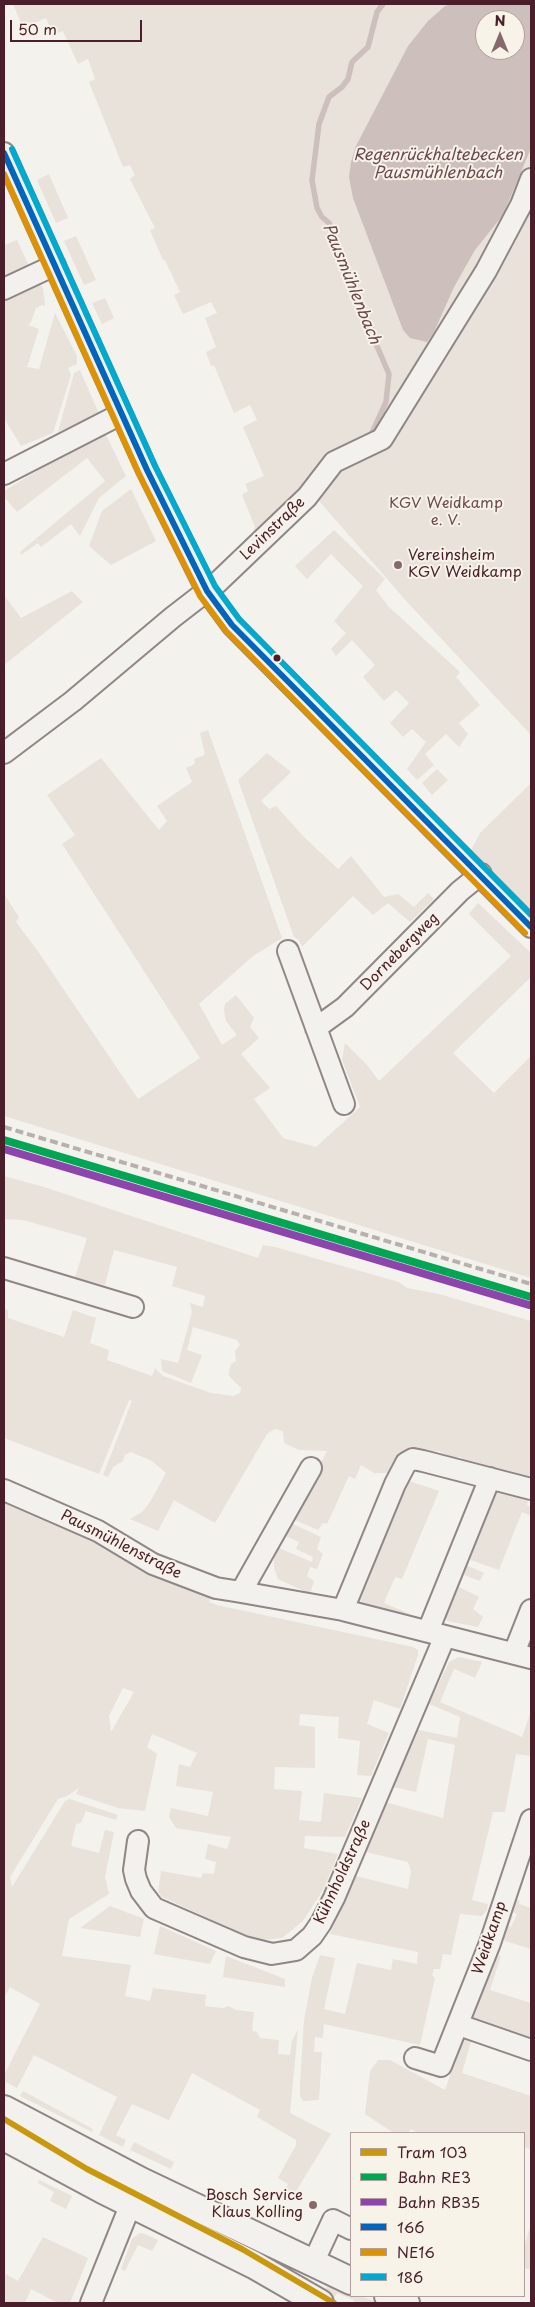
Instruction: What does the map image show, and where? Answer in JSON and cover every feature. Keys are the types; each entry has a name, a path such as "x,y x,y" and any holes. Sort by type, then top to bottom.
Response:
{"main road":[{"path":"4,2109 254,2265 320,2303"},
{"path":"4,2137 313,2263 350,2281"},
{"path":"391,2297 406,2303"}],"street":[{"path":"4,152 180,542 207,591 232,625 481,874 531,927"},
{"name":"Levinstraße","path":"4,753 80,695 240,562 307,497 334,462 382,439 486,271 517,213 531,179"},
{"path":"4,289 55,265"},
{"path":"4,474 121,414"},
{"name":"Dornebergweg","path":"316,1028 345,1007 460,891 481,874"},
{"path":"288,951 344,1104"},
{"path":"4,1268 133,1307"},
{"path":"343,1610 395,1484 406,1463 413,1459 531,1489"},
{"path":"241,1592 311,1468"},
{"path":"437,1634 490,1478"},
{"name":"Pausmühlenstraße","path":"4,1490 98,1530 161,1568 216,1588 343,1610 523,1656 531,1610"},
{"name":"Kühnholdstraße","path":"138,1841 134,1870 136,1879 141,1891 154,1908 244,1947 272,1954 296,1950 312,1936 322,1923 334,1898 437,1634"},
{"name":"Weidkamp","path":"415,2058 442,2066 526,1853 531,1820"},
{"path":"459,2025 531,2050"},
{"path":"91,2303 136,2192"},
{"path":"313,2263 332,2220 350,2229"}],"green space":[{"name":"KGV Weidkamp e. V.","path":"13,4 531,4 531,735 408,603 313,494 256,540 253,532 255,527 242,495 248,491 245,484 264,476 243,427 257,420 250,405 234,413 214,365 211,366 206,352 216,347 205,318 217,313 211,302 183,314 174,295 180,292 150,230 155,228 130,179 135,175 130,165 123,167 89,82 95,79 88,59 78,64 63,31 53,35 46,18 23,28"},
{"path":"49,174 68,218 56,223 37,180"},
{"path":"76,236 96,280 84,285 64,241"},
{"path":"17,240 30,268 4,280 4,245"},
{"path":"37,280 43,288 45,306 42,305 36,308 28,325 39,329 27,367 39,369 55,313 77,356 77,364 68,368 71,375 53,433 21,446 4,418 4,294"},
{"path":"105,298 114,318 102,324 92,303"},
{"path":"80,370 99,414 58,432 74,373"},
{"path":"105,433 126,476 99,498 80,536 71,524 41,547 38,543 21,555 20,552 105,481 87,458 17,512 4,497 4,491 91,438"},
{"path":"131,489 156,541 111,565 89,546 102,511"},
{"path":"334,530 385,579 376,590 388,606 460,672 456,677 480,705 459,723 468,734 459,747 446,734 425,754 434,765 417,780 407,769 426,742 412,729 403,737 390,723 409,703 396,690 384,701 363,677 375,665 352,640 336,656 331,649 346,633 334,621 363,586 331,554 307,579 295,566"},
{"path":"72,591 83,602 4,665 4,595 21,618"},
{"path":"208,730 282,938 253,956 199,1004 222,1045 237,1035 226,1021 225,1004 236,995 254,1018 250,1027 259,1038 241,1054 270,1088 254,1099 283,1138 316,1147 360,1107 342,1060 345,1043 367,1065 379,1081 511,956 469,914 478,903 531,953 531,977 453,1053 494,1093 531,1056 531,1278 4,1116 4,894 19,917 16,922 138,1099 200,1058 62,844 75,835 47,795 101,758 159,830 167,821 157,806 192,782 186,768 195,764 194,759 205,755 200,733"},
{"path":"267,753 291,772 261,801 269,809 276,806 304,837 338,869 351,856 384,897 398,894 414,907 428,893 434,899 410,922 388,903 373,915 353,896 302,947 299,940 294,937 238,780"},
{"path":"437,769 448,780 432,795 422,783"},
{"path":"531,783 531,926 467,858 480,833"},
{"path":"4,1176 44,1187 258,1258 263,1245 275,1247 399,1282 407,1288 439,1294 531,1321 531,1489 466,1464 461,1457 451,1457 439,1451 420,1453 411,1449 405,1449 401,1457 393,1462 389,1473 374,1473 361,1465 355,1479 349,1476 327,1524 323,1523 318,1530 295,1520 293,1524 321,1537 317,1549 323,1554 317,1569 310,1567 307,1576 314,1581 310,1594 278,1579 274,1568 274,1558 279,1548 312,1562 313,1557 296,1549 299,1542 283,1535 327,1451 299,1450 284,1443 283,1431 275,1429 267,1434 215,1523 174,1500 158,1531 130,1519 142,1512 150,1502 166,1473 152,1461 131,1452 125,1455 123,1461 113,1467 108,1477 103,1475 132,1401 129,1400 99,1474 4,1438 4,1309 8,1310 8,1318 64,1337 73,1310 96,1318 90,1343 109,1350 107,1360 152,1376 155,1368 163,1376 211,1393 233,1396 240,1393 241,1388 229,1376 229,1371 231,1364 236,1361 235,1351 240,1345 237,1340 193,1327 187,1350 202,1355 191,1383 162,1371 161,1359 178,1363 192,1312 190,1303 203,1307 205,1296 172,1286 177,1267 114,1250 105,1285 75,1278 87,1238 23,1220 4,1219"},
{"path":"403,1479 439,1491 402,1579 395,1577 384,1603 412,1615 365,1607 358,1597"},
{"path":"498,1490 529,1495 527,1505 531,1507 531,1516 522,1512 499,1570 468,1559 466,1565 484,1573 480,1581 464,1575 459,1587 479,1597 473,1609 483,1617 478,1627 447,1621 444,1612 492,1495"},
{"path":"4,1500 70,1528 107,1547 211,1594 209,1602 217,1605 413,1647 418,1650 400,1709 374,1700 367,1724 389,1733 371,1776 357,1775 360,1741 338,1738 339,1717 300,1714 299,1725 315,1727 315,1768 275,1767 274,1789 302,1791 299,1820 321,1822 324,1793 362,1798 345,1837 305,1836 304,1848 338,1854 323,1890 303,1921 282,1938 263,1940 247,1936 162,1897 158,1892 161,1871 201,1878 203,1873 214,1874 216,1862 205,1859 208,1844 227,1849 231,1837 176,1828 169,1817 171,1808 208,1816 213,1792 176,1786 179,1764 190,1767 197,1753 152,1734 147,1747 157,1754 145,1811 118,1808 76,1794 79,1788 67,1796 58,1799 10,1877 12,1887 65,1801 70,1799 118,1815 116,1820 86,1811 81,1823 76,1824 71,1846 99,1853 105,1830 114,1832 105,1877 109,1894 69,1919 62,1956 131,1965 125,1996 150,2001 153,1988 206,1995 205,2006 223,2008 228,2006 236,2010 254,2012 252,2031 257,2032 260,2038 279,2040 278,2054 290,2055 292,2041 298,2029 290,2113 331,2134 290,2201 281,2201 288,2184 278,2178 296,2145 296,2140 257,2117 260,2110 192,2073 169,2120 132,2104 116,2135 126,2140 123,2147 99,2135 117,2097 34,2055 17,2088 4,2081 4,2075 40,2004 10,1987 4,1998","holes":["123,1688 134,1692 111,1732 109,1716"]},
{"path":"459,1657 482,1662 475,1678 454,1669 440,1702 522,1737 531,1711 531,1756 516,1754 505,1812 493,1812 472,1900 488,1904 487,1910 482,1916 460,1914 451,1955 443,1954 440,1969 434,1969 432,1975 435,1978 420,2045 324,2024 323,2038 315,2037 314,2052 322,2052 319,2100 303,2101 300,2096 300,2083 304,2020 312,1978 320,1955 335,1958 324,2009 345,2014 357,1963 391,1970 393,1959 417,1964 418,1952 330,1934 356,1876 408,1889 411,1871 408,1862 366,1852 385,1802 443,1818 455,1745 428,1739 416,1792 393,1787 415,1729 457,1738 460,1717 429,1704 449,1662"},
{"path":"512,1898 520,1901 519,1904 531,1908 531,1949 505,1941 501,1935 507,1913 513,1916 509,1926 511,1927 517,1914 508,1910"},
{"path":"110,1906 144,1919 140,1937 80,1928"},
{"path":"160,1926 216,1951 210,1964 154,1954"},
{"path":"492,1954 501,1956 490,1990 531,2003 531,2044 473,2021 471,2017"},
{"path":"226,1956 285,1979 285,1987 223,1977"},
{"path":"464,2035 472,2038 462,2073 531,2096 531,2150 525,2147 525,2132 416,2132 411,2129 409,2132 392,2132 365,2114 370,2071 378,2060 390,2060 445,2090"},
{"path":"23,2091 93,2129 92,2132 20,2096"},
{"path":"134,2142 174,2162 171,2169 130,2150"},
{"path":"39,2180 72,2196 66,2209 50,2201 54,2192 38,2183"},
{"path":"531,2227 531,2270 525,2268 525,2244"},
{"path":"140,2233 158,2240 152,2251 138,2245 125,2271 121,2269 132,2239"},
{"path":"43,2237 88,2258 70,2303 58,2303 31,2289 25,2303 4,2303 4,2273 18,2281"},
{"path":"328,2284 350,2292 350,2297 364,2297 379,2303 354,2303 354,2300 337,2293 334,2298 325,2291"}],"water":[{"name":"Regenrückhaltebecken Pausmühlenbach","path":"451,4 531,4 531,148 503,215 475,250 454,287 434,332 427,342 410,338 403,330 353,198 349,177 356,146 408,46 428,21 445,6"}],"waterway":[{"name":"Pausmühlenbach","path":"372,433 386,402 389,374 373,337 371,325 360,307 343,256 335,247 336,238 329,223 322,217 317,208 312,180 319,124 329,97 342,87 348,79 352,62 368,47 377,12 383,4"}],"railway":[{"path":"4,1127 531,1284"}],"tram line":[{"name":"103","path":"4,2119 87,2169 242,2249 334,2303"}],"rail line":[{"name":"RE3","path":"4,1140 531,1297"},
{"name":"RB35","path":"4,1149 529,1305"}],"transit line":[{"name":"186","path":"12,149 155,466 215,586 239,619 531,915"},
{"name":"166","path":"4,153 147,470 207,591 232,625 531,927"},
{"name":"NE16","path":"4,174 139,474 200,596 226,631 525,933"}],"place":[{"name":"Vereinsheim KGV Weidkamp","path":"398,565"},
{"name":"Bosch Service Klaus Kolling","path":"313,2205"}]}
